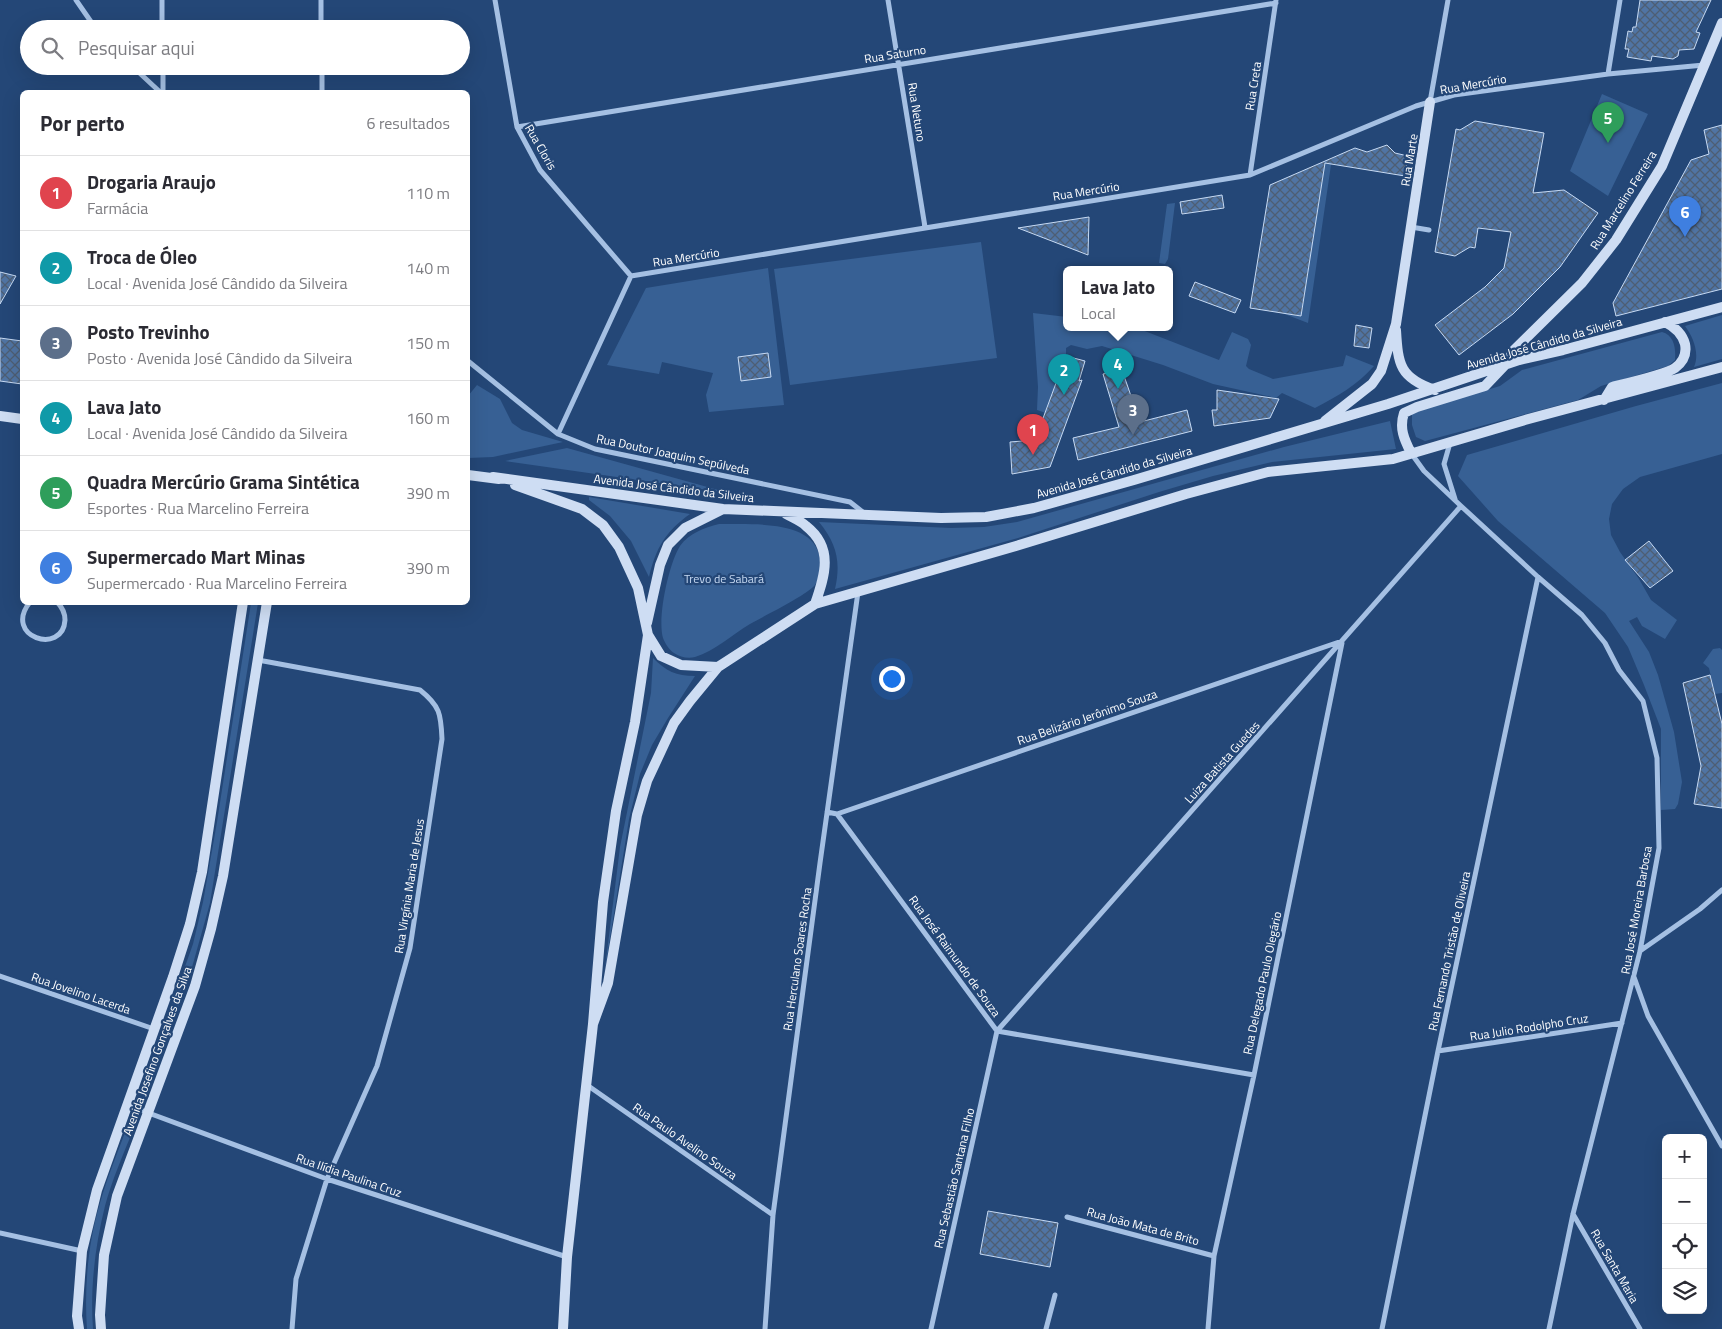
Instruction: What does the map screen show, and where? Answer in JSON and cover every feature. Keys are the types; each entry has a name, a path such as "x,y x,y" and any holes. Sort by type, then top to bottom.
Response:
{"main road":[{"name":"Rua Marcelino Ferreira","path":"1411,453 1404,439 1402,428 1404,413 1416,407 1485,386 1505,365 1514,350 1582,282 1616,240 1662,166 1722,23"},
{"name":"Rua Marte","path":"1321,424 1372,384 1381,371 1396,324 1430,102"},
{"name":"Avenida José Cândido da Silveira","path":"493,477 722,509 941,518 986,517 1034,508 1435,390 1505,365 1722,307"},
{"path":"1604,400 1612,387 1674,369 1684,359 1686,350 1682,336 1675,327 1665,322"},
{"name":"Rua Marte","path":"1396,324 1397,355 1409,378 1418,384 1435,390"},
{"path":"593,1024 608,983 637,816 646,781 674,723 718,667 815,604 1186,494 1268,472 1393,459 1525,420 1722,367"},
{"path":"0,416 20,418"},
{"path":"470,475 493,477 582,508 603,526 620,547 638,588 647,630 662,656 680,665 718,667"},
{"path":"563,1329 567,1257 593,1024 603,902 613,829 635,722 647,630 660,565 668,545 685,528 722,509"},
{"path":"784,513 807,526 821,542 826,560 823,579 815,604"},
{"name":"Avenida Josefino Gonçalves da Silva","path":"78,1329 77,1316 82,1250 97,1190 155,1029 190,924 202,872 243,605"},
{"name":"Avenida Josefino Gonçalves da Silva","path":"102,1329 100,1315 104,1255 117,1196 195,986 211,929 223,876 267,605"}],"street":[{"path":"76,0 90,20"},
{"path":"162,0 162,20"},
{"path":"321,0 322,20"},
{"name":"Rua Cloris","path":"495,0 517,127 540,170 631,276"},
{"name":"Rua Netuno","path":"888,0 925,227"},
{"name":"Rua Marte","path":"1430,102 1448,0"},
{"path":"1608,74 1620,0"},
{"name":"Rua Saturno","path":"517,127 1276,1"},
{"name":"Rua Creta","path":"1250,175 1276,1"},
{"name":"Rua Mercúrio","path":"631,276 1250,175 1416,106 1454,95 1608,74 1704,65"},
{"path":"142,75 160,90"},
{"path":"162,90 163,75"},
{"path":"322,75 322,90"},
{"path":"1411,227 1429,230"},
{"path":"558,434 631,276"},
{"name":"Rua Doutor Joaquim Sepúlveda","path":"470,363 558,434 595,449 850,502 866,515"},
{"name":"Rua José Moreira Barbosa","path":"1450,443 1444,464 1458,504"},
{"name":"Rua José Moreira Barbosa","path":"1411,453 1424,471 1458,504 1582,615 1605,643 1619,670 1642,701 1657,758 1659,848 1640,951 1573,1214 1549,1329"},
{"name":"Luiza Batista Guedes","path":"997,1030 1343,641 1458,504"},
{"name":"Rua Fernando Tristão de Oliveira","path":"1382,1329 1438,1051 1538,577"},
{"name":"Rua Herculano Soares Rocha","path":"765,1329 773,1215 858,592"},
{"path":"28,605 23,616 23,625 27,632 41,640 50,639 62,629 65,621 61,605"},
{"name":"Rua Belizário Jerônimo Souza","path":"837,814 1343,641"},
{"name":"Rua Delegado Paulo Olegário","path":"1208,1329 1214,1256 1254,1075 1343,641"},
{"name":"Rua Virgínia Maria de Jesus","path":"258,660 420,690 434,701 441,720 442,739 410,948 377,1066 327,1179 296,1279 292,1329"},
{"path":"827,812 837,814"},
{"name":"Rua José Raimundo de Souza","path":"837,814 997,1030 1254,1075"},
{"path":"1640,951 1700,909 1722,890"},
{"name":"Rua Jovelino Lacerda","path":"0,976 155,1029"},
{"path":"1634,976 1648,1016 1722,1146"},
{"name":"Rua Julio Rodolpho Cruz","path":"1438,1051 1622,1023"},
{"name":"Rua Sebastião Santana Filho","path":"931,1329 997,1030"},
{"name":"Rua Paulo Avelino Souza","path":"586,1084 773,1215"},
{"name":"Rua Ilídia Paulina Cruz","path":"127,1105 327,1179 567,1257"},
{"name":"Rua Santa Maria","path":"1573,1214 1640,1329"},
{"name":"Rua João Mata de Brito","path":"1067,1216 1214,1256"},
{"path":"0,1232 82,1250"},
{"path":"1046,1329 1055,1295"}],"green space":[{"path":"1602,94 1648,114 1608,196 1570,171"},
{"path":"1332,158 1308,323 1282,313 1301,316 1325,161"},
{"path":"1175,203 1168,259 1165,264 1159,263 1167,204"},
{"path":"981,242 997,358 790,385 774,269"},
{"path":"768,268 784,405 709,412 706,395 713,373 662,362 659,374 607,365 646,288"},
{"path":"1033,313 1063,317 1063,331 1145,331 1219,360 1232,332 1248,339 1251,345 1246,366 1273,379 1343,366 1346,355 1374,366 1347,390 1315,408 1282,393 1276,398 1213,384 1163,365 1102,346 1087,349 1071,345 1066,348 1066,356 1046,413 1037,410 1038,387"},
{"path":"1722,315 1722,359 1694,367 1696,362 1695,345 1685,326"},
{"path":"1662,332 1672,339 1675,351 1675,360 1668,366 1601,386 1578,400 1425,441 1416,437 1412,425 1412,414 1500,386 1522,370"},
{"path":"1722,383 1722,454 1640,477 1623,489 1612,504 1609,519 1611,535 1651,600 1677,620 1665,639 1642,626 1637,617 1629,621 1649,652 1658,675 1674,732 1682,782 1678,804 1675,809 1661,810 1661,729 1628,647 1605,613 1498,521 1458,476 1467,455"},
{"path":"477,385 500,399 512,423 522,430 563,442 493,457 470,458 470,394"},
{"path":"1390,421 1396,449 1272,462 1213,476 1018,538 835,589 838,570 836,554 830,538 819,522 951,528 984,527 1017,522 1284,447"},
{"path":"567,448 729,493 505,461"},
{"path":"589,497 690,514 674,527 663,541 658,549 649,577 631,541 610,516 589,500"},
{"name":"Trevo de Sabará","path":"719,524 779,526 806,536 815,546 820,559 819,576 815,585 803,594 750,624 710,651 692,658 681,657 670,650 663,638 663,605 668,577 676,554 684,541 697,532"},
{"path":"251,605 258,605 210,903 189,978 146,1095 142,1096 140,1094 193,944 203,902"},
{"path":"1720,648 1722,650 1722,693 1715,694 1709,668 1703,663 1713,649"},
{"path":"653,658 672,672 695,676 652,745 640,774 629,819 604,976 620,847 651,693"},
{"path":"132,1126 133,1130 111,1187 101,1221 93,1283 93,1329 87,1329 86,1297 92,1234 106,1184 126,1130"}],"building":[{"path":"1640,0 1711,0 1696,32 1700,33 1694,49 1679,50 1678,56 1673,59 1652,56 1651,61 1627,57 1629,49 1625,49 1628,31 1632,32 1633,27 1636,27"},
{"path":"1475,121 1544,133 1533,193 1564,190 1598,213 1560,267 1513,314 1459,355 1435,325 1485,287 1504,268 1511,232 1478,228 1475,248 1470,247 1455,256 1435,252 1456,129 1460,130"},
{"path":"1722,125 1722,289 1616,316 1613,303 1691,160 1709,154 1704,130"},
{"path":"1387,145 1395,153 1408,156 1405,176 1325,163 1301,316 1250,308 1270,185 1355,148 1367,152"},
{"path":"1222,195 1224,208 1182,214 1180,202"},
{"path":"1089,217 1088,255 1018,228"},
{"path":"0,272 16,276 0,304"},
{"path":"1195,282 1241,300 1235,313 1189,296"},
{"path":"1356,325 1372,328 1369,348 1354,346"},
{"path":"0,338 20,341 20,384 0,381"},
{"path":"768,353 771,377 741,381 738,357"},
{"path":"1066,356 1085,361 1079,381 1082,380 1050,467 1012,474 1010,442 1035,440"},
{"path":"1122,370 1140,422 1187,410 1192,431 1078,460 1073,438 1119,427 1103,374"},
{"path":"1217,390 1279,399 1270,418 1214,426 1212,410 1217,410"},
{"path":"1649,541 1673,571 1650,588 1625,560"},
{"path":"1710,675 1722,724 1722,808 1694,804 1701,766 1683,683"},
{"path":"988,1211 1058,1223 1050,1267 980,1254"}],"place":[{"name":"Quadra Mercúrio Grama Sintética","path":"1608,143"},
{"name":"Supermercado Mart Minas","path":"1685,237"},
{"name":"Lava Jato","path":"1118,389"},
{"name":"Troca de Óleo","path":"1064,395"},
{"name":"Posto Trevinho","path":"1133,435"},
{"name":"Drogaria Araujo","path":"1033,455"}]}
